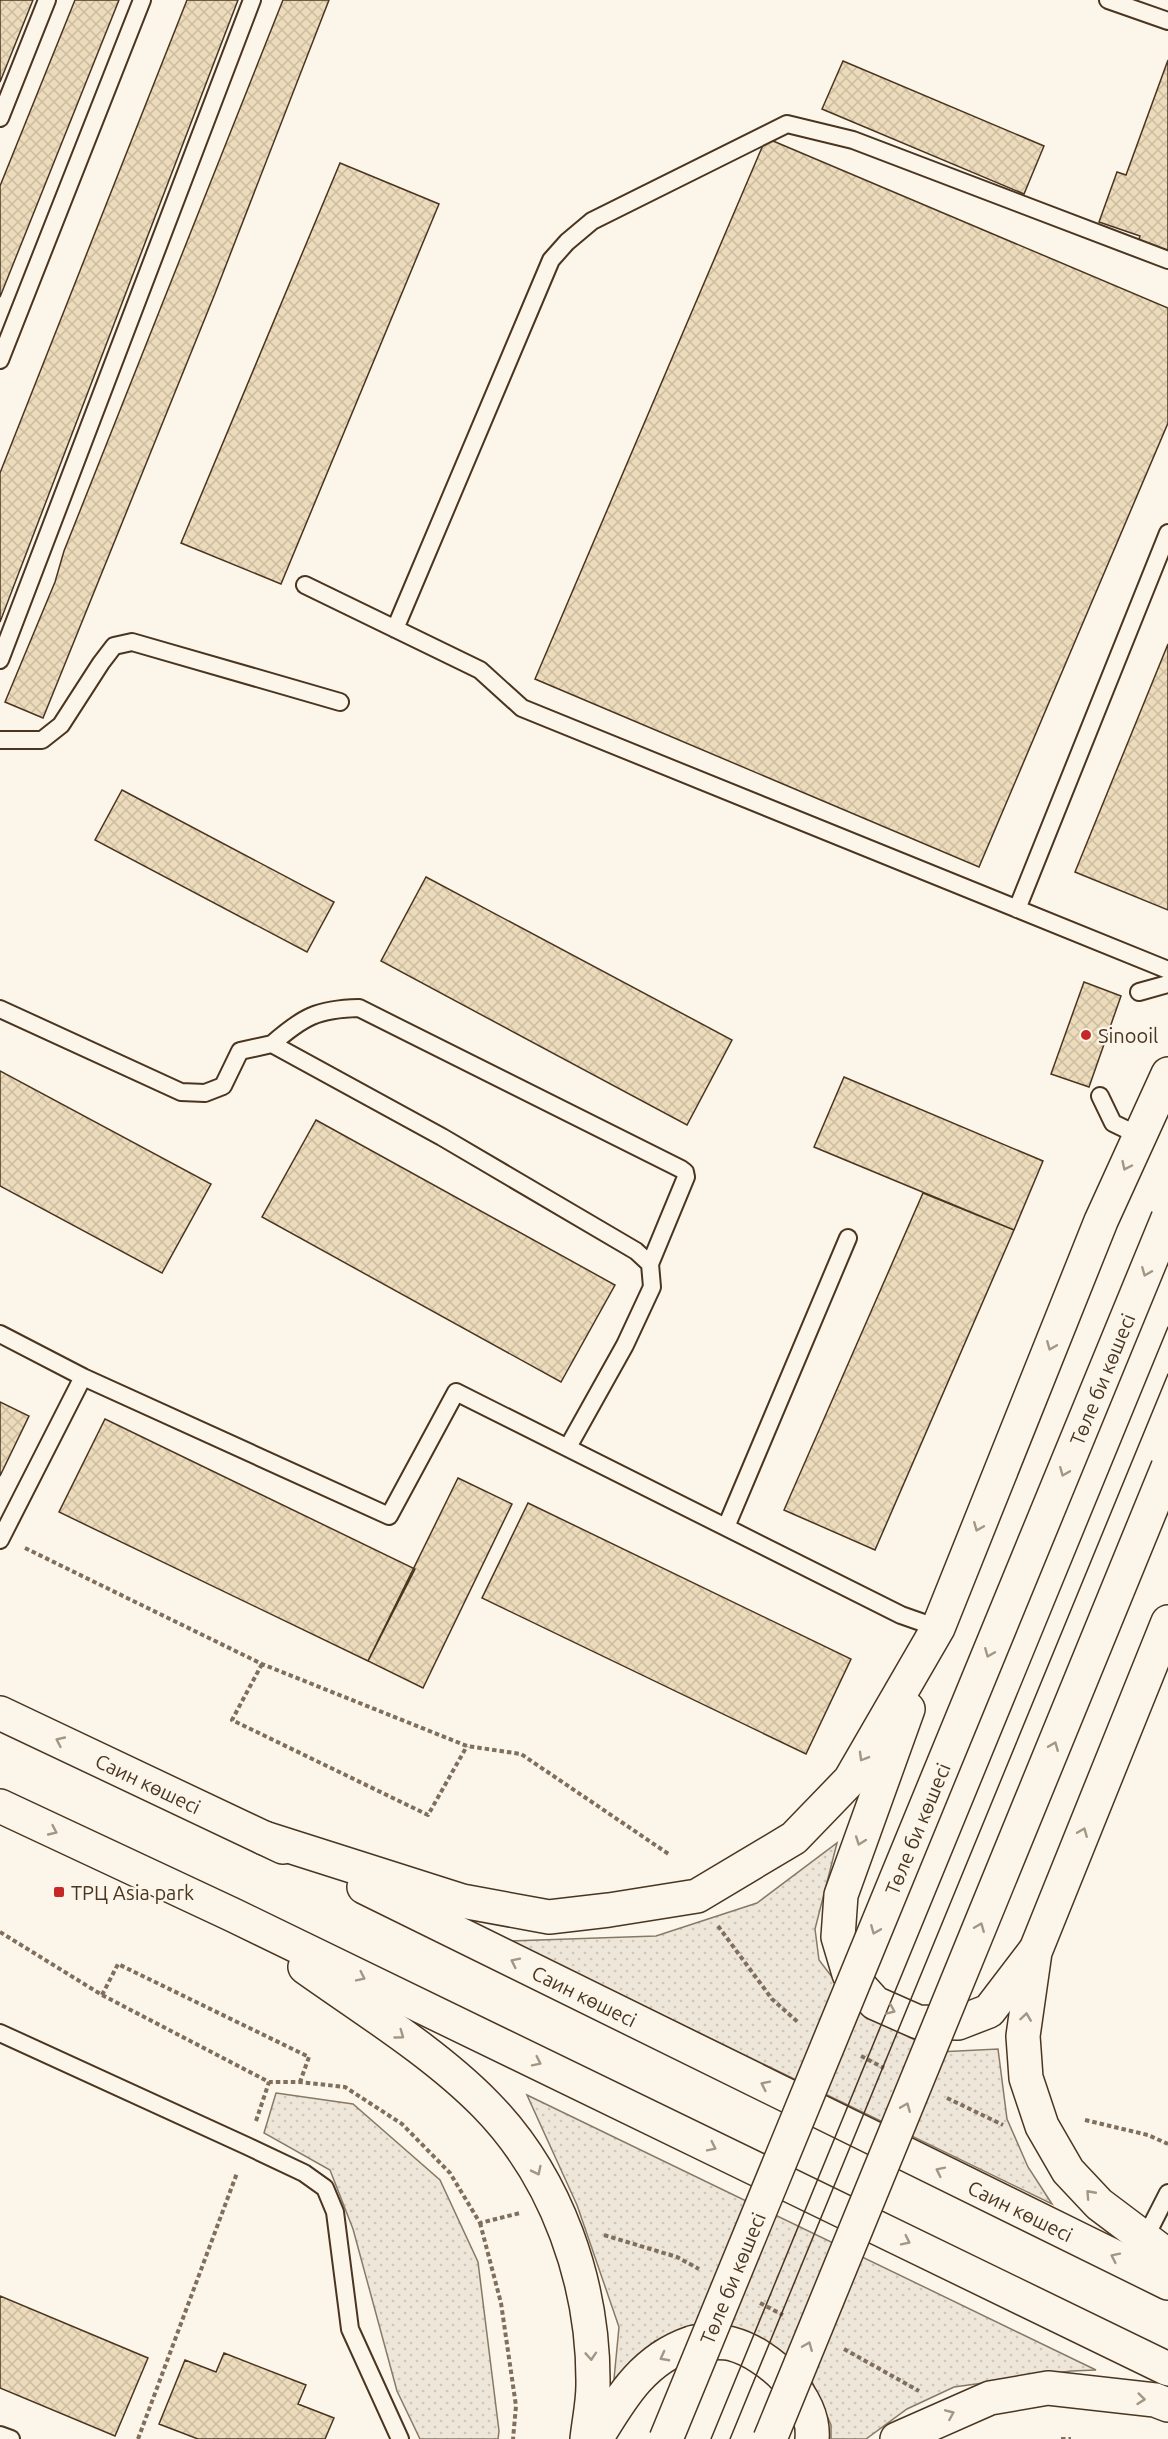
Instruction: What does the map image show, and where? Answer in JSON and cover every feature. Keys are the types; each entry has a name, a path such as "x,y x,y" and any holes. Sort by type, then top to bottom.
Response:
{"main road":[{"path":"1035,1952 989,2010 958,2023 918,2022 875,2003 849,1974 838,1937 841,1895 938,1628 1101,1221 1168,1074"},
{"name":"Төле би көшесі","path":"666,2439 1168,1218"},
{"path":"770,2439 1168,1467"},
{"path":"1156,2248 1099,2204 1068,2170 1042,2126 1026,2078 1023,2036 1035,1952 1168,1622"},
{"path":"264,1838 462,1901 549,1917 697,1896 794,1838 850,1780 938,1628"},
{"name":"Саин көшесі","path":"0,1713 264,1838 1168,2283"},
{"path":"0,1806 233,1915 1168,2369"},
{"path":"233,1915 439,2064 485,2104 531,2159 563,2224 578,2267 589,2318 593,2386 587,2439"},
{"path":"596,2439 626,2390 656,2360 693,2342 731,2343 765,2359 795,2388 814,2426 812,2439"},
{"path":"897,2439 990,2398 1048,2388 1155,2400 1168,2405"}],"lane":[{"path":"0,118 48,0"},
{"path":"0,360 142,0"},
{"path":"0,660 252,0"},
{"path":"1108,0 1168,21"},
{"path":"395,629 551,260 592,220 786,124 853,140 1168,260"},
{"path":"1017,909 1168,533"},
{"path":"305,585 480,670 522,708 1168,970"},
{"path":"0,740 42,740 61,725 114,646 132,642 340,702"},
{"path":"1139,992 1168,984"},
{"path":"0,1009 181,1092 205,1093 223,1086 240,1051 272,1044 297,1022 333,1009 359,1008 681,1169 686,1177 650,1264 652,1287 625,1345 568,1447"},
{"path":"272,1044 452,1143 636,1251 650,1264"},
{"path":"1100,1096 1113,1123 1140,1136"},
{"path":"726,1527 848,1238"},
{"path":"0,1334 83,1377 389,1516 456,1392 901,1615 938,1628"},
{"path":"1,1538 83,1377"},
{"path":"0,2033 247,2146 304,2174 325,2188 335,2212 350,2329 400,2439"},
{"path":"1156,2248 1168,2193"},
{"path":"0,2435 11,2439"}],"path":[{"path":"1,1538 262,1664 467,1746 521,1754 670,1855"},
{"path":"262,1664 232,1720 428,1815 467,1746"},
{"path":"0,1932 102,1995 268,2082 300,2082 345,2087 402,2124 450,2173 480,2223 502,2314 516,2406 513,2439"},
{"path":"102,1995 118,1964 309,2057 300,2082"},
{"path":"138,2439 247,2146 268,2082"},
{"path":"1084,2120 1148,2135 1168,2144"},
{"path":"480,2223 527,2212"},
{"path":"1061,2439 1071,2439"}],"shaded area":[{"path":"837,1843 815,1929 819,1960 857,2010 938,2052 998,2049 1007,2119 1028,2167 1052,2204 510,1941 656,1936 757,1903"},
{"path":"276,2093 353,2104 440,2180 478,2262 499,2431 498,2439 420,2439 397,2391 353,2229 330,2170 264,2133"},
{"path":"527,2095 1096,2370 1071,2371 954,2387 907,2409 866,2439 831,2439 831,2425 809,2375 693,2331 655,2341 614,2379 619,2327 577,2205"}],"building":[{"path":"0,0 33,0 0,82"},
{"path":"75,0 119,0 0,297 0,186"},
{"path":"187,0 238,0 0,622 0,473"},
{"path":"283,0 329,0 214,296 43,718 5,702 55,582 64,551"},
{"path":"1168,60 1168,254 1138,243 1140,236 1099,222 1117,172 1126,175"},
{"path":"843,61 1044,146 1024,194 822,109"},
{"path":"766,138 1168,308 1168,423 979,867 535,679"},
{"path":"340,163 439,204 281,584 181,543"},
{"path":"1168,644 1168,910 1075,872"},
{"path":"122,790 334,902 307,952 95,840"},
{"path":"426,877 732,1040 687,1125 381,961"},
{"name":"Sinooil","path":"1084,982 1121,996 1089,1087 1051,1074"},
{"path":"0,1071 211,1184 162,1273 0,1186"},
{"path":"844,1077 1043,1161 1014,1230 814,1147"},
{"path":"316,1120 615,1285 561,1382 262,1217"},
{"path":"923,1193 1014,1230 875,1550 784,1510"},
{"path":"0,1402 29,1416 0,1476"},
{"path":"105,1419 415,1569 368,1661 59,1512"},
{"path":"458,1478 512,1504 423,1688 368,1661"},
{"path":"528,1503 851,1659 806,1754 482,1598"},
{"path":"0,2296 148,2358 115,2436 0,2388"},
{"path":"224,2353 306,2385 298,2404 334,2418 325,2439 198,2439 159,2424 185,2360 216,2372"}],"tram line":[{"path":"711,2439 1168,1327"},
{"path":"730,2439 1168,1374"}],"place":[{"name":"Sinooil","path":"1086,1035"},
{"name":"ТРЦ Asia park","path":"59,1892"}]}
